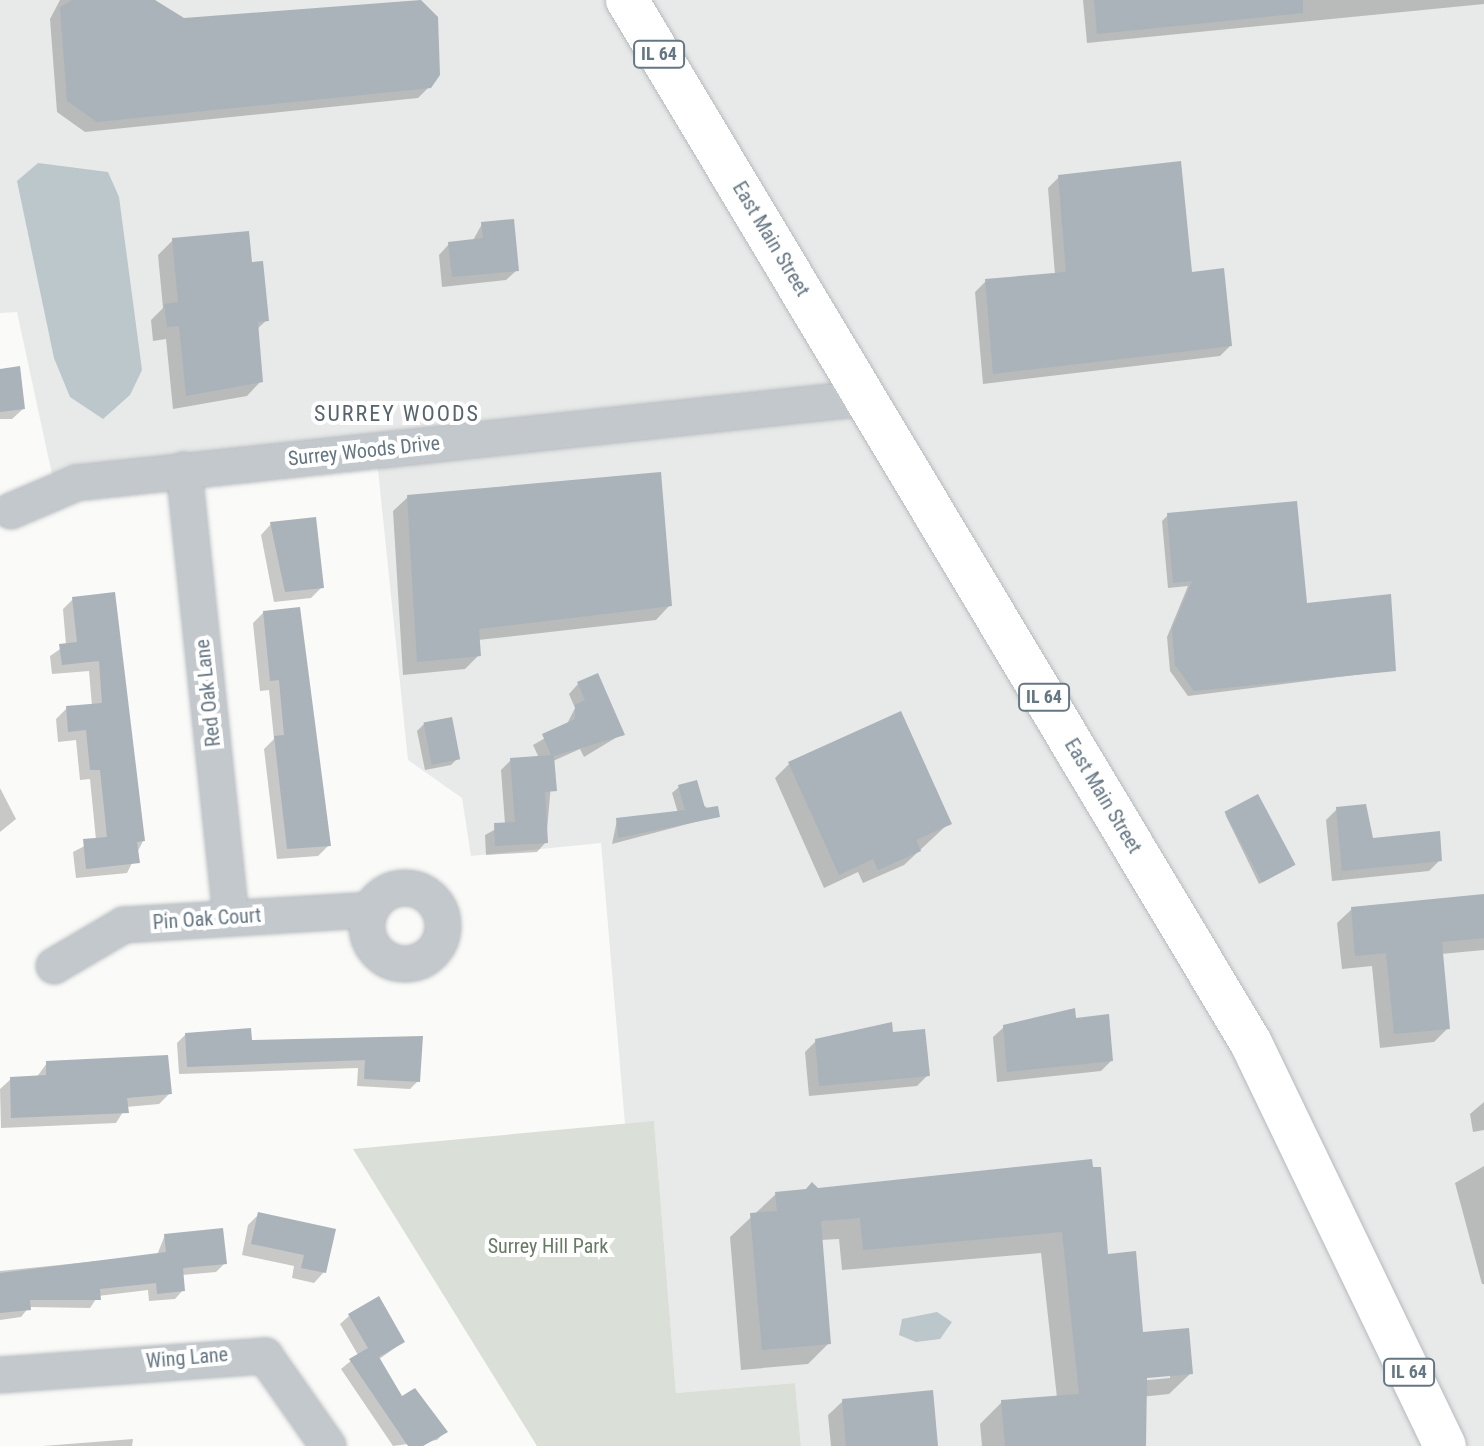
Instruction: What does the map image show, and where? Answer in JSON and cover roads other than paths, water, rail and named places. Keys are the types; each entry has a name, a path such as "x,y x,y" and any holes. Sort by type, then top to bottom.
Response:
{"main road":[{"name":"East Main Street","path":"627,0 1251,1043 1445,1446"}],"street":[{"name":"Surrey Woods Drive","path":"11,511 77,483 866,398"},
{"name":"Red Oak Lane","path":"184,470 231,916"},
{"name":"Pin Oak Court","path":"54,966 124,925 231,916 371,910"},
{"name":"Wing Lane","path":"0,1375 265,1356 328,1446"}],"district":[{"name":"SURREY WOODS","path":"397,414"}],"park label":[{"name":"Surrey Hill Park","path":"548,1246"}]}
